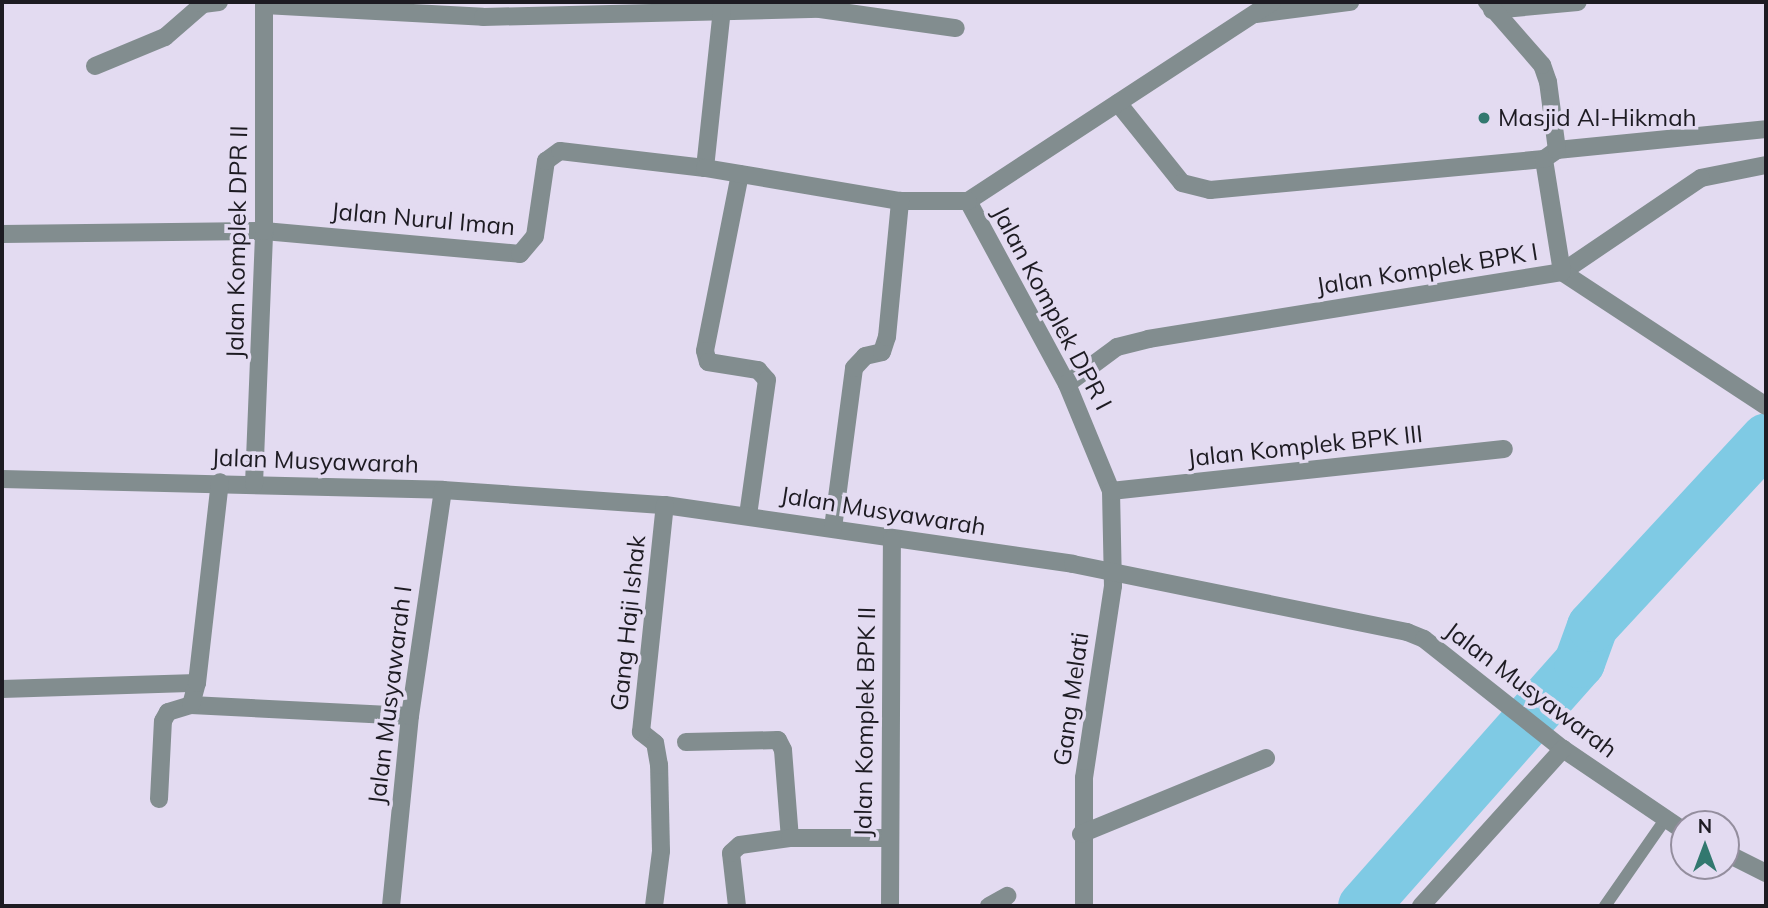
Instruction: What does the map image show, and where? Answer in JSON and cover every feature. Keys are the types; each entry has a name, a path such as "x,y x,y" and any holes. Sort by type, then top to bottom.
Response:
{"street":[{"path":"95,66 165,37 203,4 219,2"},
{"name":"Jalan Komplek DPR I","path":"1113,572 1111,491 1067,384 968,201 1245,16 1272,2"},
{"path":"1245,16 1350,2"},
{"path":"1490,6 1578,2"},
{"path":"264,4 483,10 723,9 819,5 956,28"},
{"name":"Jalan Komplek DPR II","path":"254,484 264,231 264,4"},
{"name":"Jalan Komplek BPK I","path":"1067,384 1117,347 1148,339 1562,272 1551,154 1556,123 1542,65 1490,6"},
{"path":"705,169 723,9"},
{"path":"1118,103 1173,174 1196,188 1551,154 1766,129"},
{"name":"Jalan Nurul Iman","path":"2,234 264,231 520,254 535,236 546,161 554,152 705,169 900,201 968,201"},
{"path":"1766,164 1701,178 1562,272 1766,406"},
{"path":"740,174 705,351 708,362 758,370 767,380 748,514"},
{"path":"833,528 854,368 865,356 882,352 887,337 900,201"},
{"name":"Jalan Komplek BPK III","path":"1111,491 1504,449"},
{"name":"Jalan Musyawarah","path":"2,480 220,482 443,490 665,505 748,514 1113,572 1413,634 1562,748 1670,824"},
{"path":"191,705 197,683 220,482"},
{"name":"Jalan Musyawarah I","path":"391,906 410,716 443,490"},
{"name":"Gang Haji Ishak","path":"654,906 661,852 659,765 655,743 641,732 665,505"},
{"name":"Jalan Komplek BPK II","path":"890,906 887,838 892,538"},
{"name":"Gang Melati","path":"1084,906 1081,834 1084,778 1113,572"},
{"path":"2,689 197,683"},
{"path":"159,799 163,721 168,712 191,705 410,716"},
{"path":"686,742 778,740 783,750 790,838"},
{"path":"1421,906 1562,748"},
{"path":"1081,834 1266,758"},
{"path":"737,906 731,853 734,848 790,838 887,838"},
{"path":"1740,860 1766,873"},
{"path":"989,906 1007,896"}],"lane":[{"path":"1605,906 1664,821"}],"waterway":[{"path":"1363,906 1579,662 1592,626 1766,438"}],"place":[{"name":"Masjid Al-Hikmah","path":"1484,118"}]}
